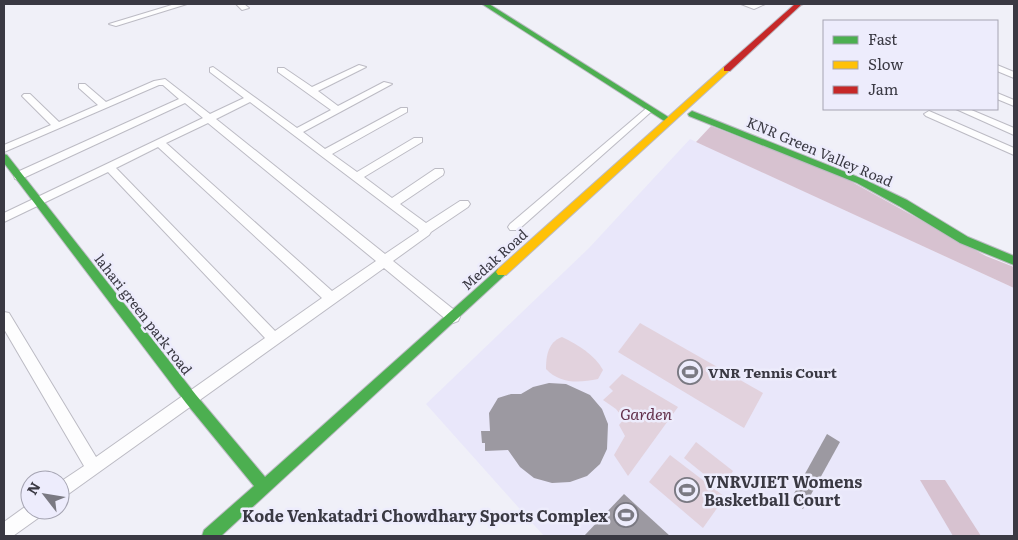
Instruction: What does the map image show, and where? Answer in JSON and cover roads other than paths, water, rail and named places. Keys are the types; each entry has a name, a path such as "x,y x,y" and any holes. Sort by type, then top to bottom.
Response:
{"main road":[{"path":"484,4 669,120"},
{"name":"Medak Road","path":"375,403 692,114 799,4"},
{"name":"Medak Road","path":"210,536 669,120 808,4"},
{"name":"KNR Green Valley Road","path":"692,114 860,181 903,203 964,240 1014,261"},
{"name":"lahari green park road","path":"4,157 191,399 264,487"}],"street":[{"path":"113,24 183,4"},
{"path":"745,4 754,7 761,4"},
{"path":"311,91 362,67"},
{"path":"998,68 1014,75"},
{"path":"213,70 426,229"},
{"path":"280,70 338,110"},
{"path":"4,149 162,82 168,84 452,317"},
{"path":"296,132 387,84"},
{"path":"82,86 105,106"},
{"path":"28,96 58,126"},
{"path":"998,96 1014,103"},
{"path":"4,218 251,98"},
{"path":"19,176 186,99"},
{"path":"514,227 649,109"},
{"path":"325,153 404,110"},
{"path":"963,110 1014,132"},
{"path":"929,114 1014,152"},
{"path":"357,177 418,140"},
{"path":"159,143 332,299"},
{"path":"109,167 274,340"},
{"path":"392,204 439,172"},
{"path":"70,485 422,235 426,229 464,204"},
{"path":"4,317 94,468"},
{"path":"4,532 21,520"}],"place":[{"name":"VNR Tennis Court","path":"690,372"},
{"name":"VNRVJIET Womens Basketball Court","path":"687,490"},
{"name":"Kode Venkatadri Chowdhary Sports Complex","path":"626,515"}],"park label":[{"name":"Garden","path":"646,413"}]}
